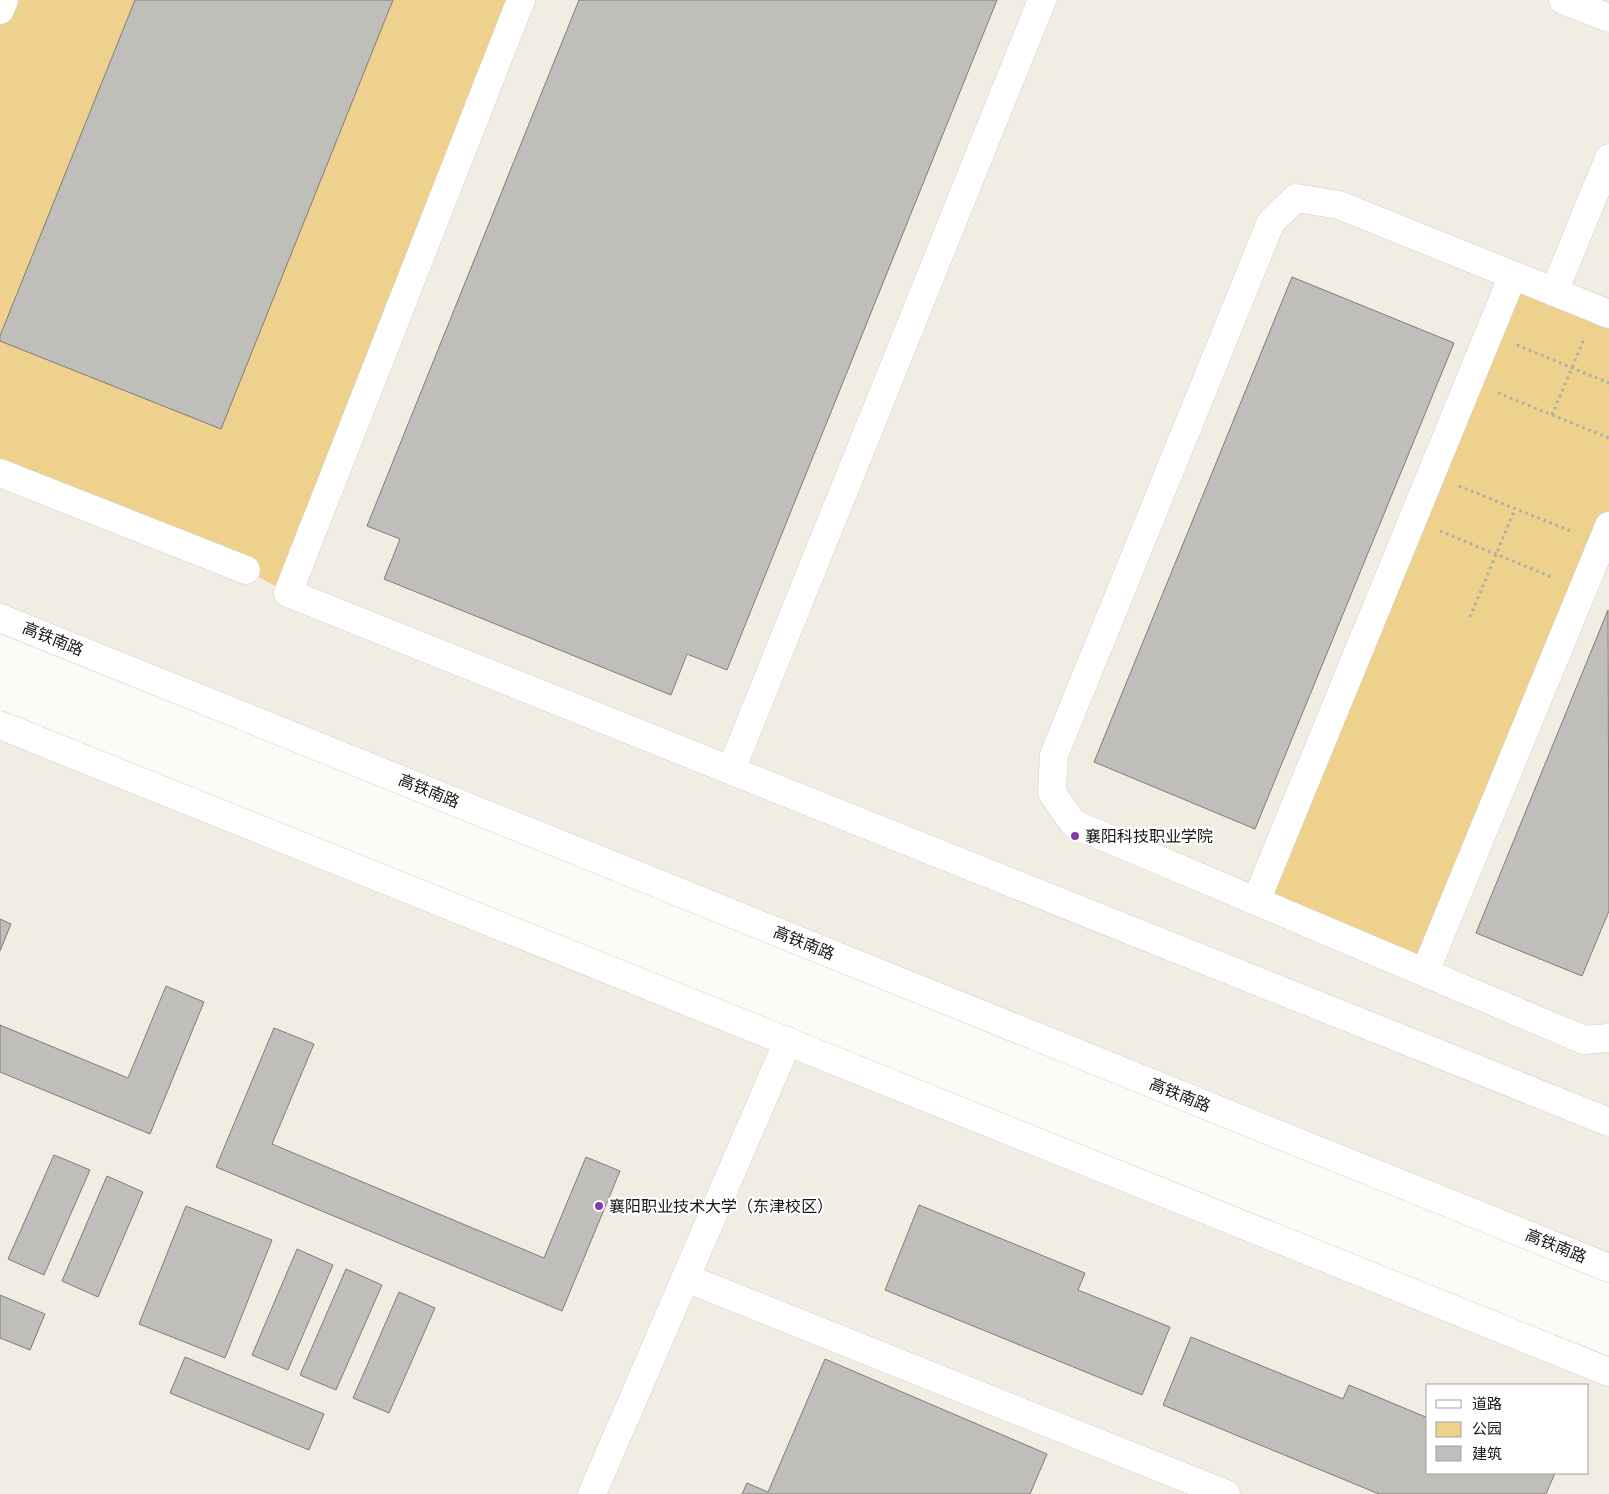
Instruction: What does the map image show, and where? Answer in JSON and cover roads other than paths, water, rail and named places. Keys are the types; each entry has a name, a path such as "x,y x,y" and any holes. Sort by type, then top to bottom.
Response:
{"main road":[{"path":"0,10 4,0"},
{"path":"521,0 288,593 1609,1122"},
{"path":"731,770 1042,0"},
{"path":"1563,0 1609,18"},
{"path":"1554,292 1609,158"},
{"path":"1603,311 1339,205 1296,198 1271,222 1054,754 1052,793 1074,824 1584,1040 1609,1038"},
{"path":"1256,901 1514,275"},
{"path":"0,473 246,570"},
{"path":"1425,972 1605,535"},
{"name":"高铁南路","path":"0,618 1609,1268"},
{"path":"0,725 1609,1372"},
{"path":"592,1494 788,1041"},
{"path":"686,1278 1226,1494"}],"place":[{"name":"襄阳科技职业学院","path":"1075,836"},
{"name":"襄阳职业技术大学（东津校区）","path":"599,1206"}]}
